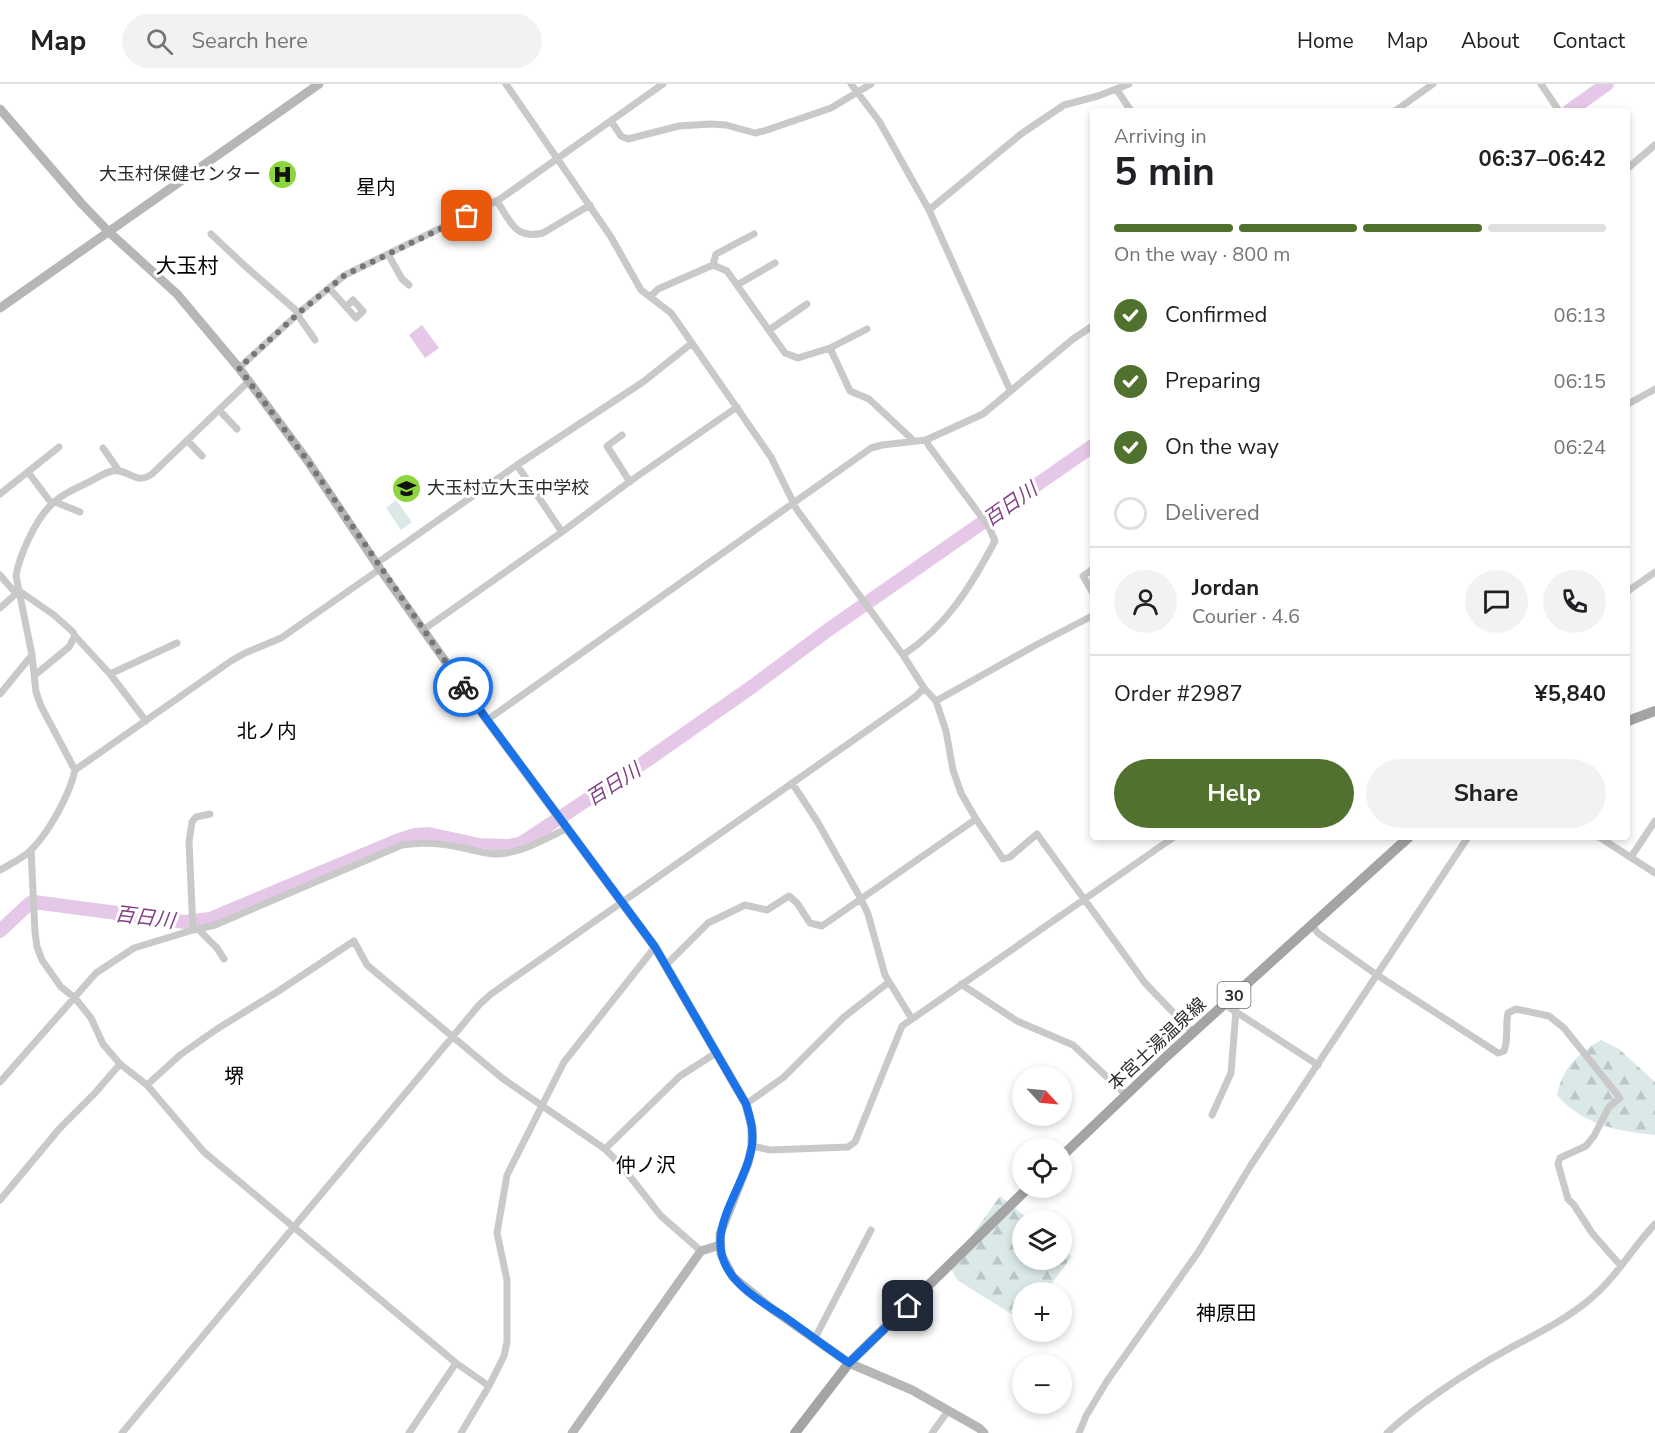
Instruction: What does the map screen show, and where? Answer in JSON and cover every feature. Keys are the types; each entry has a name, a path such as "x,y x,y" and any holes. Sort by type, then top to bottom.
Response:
{"main road":[{"path":"1630,720 1655,711"},
{"name":"本宮土湯温泉線","path":"1072,1146 1406,840"},
{"path":"795,1433 849,1363 1018,1198"}],"street":[{"path":"506,84 611,237 641,290 671,313 771,458 794,503 924,688 936,701 946,731 952,770 961,793 1003,859 1010,857 1037,834 1145,983 1193,1033"},
{"path":"239,368 298,313 345,275 497,201 663,84"},
{"path":"851,84 879,121 929,210 1010,390"},
{"path":"611,121 621,136 628,140 679,126 711,124 726,125 756,133 783,126 831,108 871,84"},
{"path":"929,210 1021,134 1064,105 1117,90 1129,84"},
{"path":"1399,108 1433,84"},
{"path":"1541,84 1557,108"},
{"path":"0,308 315,85"},
{"path":"1117,90 1129,108"},
{"path":"0,109 82,204 177,294 239,368 307,460 378,566 487,720 655,947 746,1104 752,1127 752,1146 723,1223 720,1245 723,1262 740,1285 849,1363 912,1390 984,1433"},
{"path":"1630,166 1655,145"},
{"path":"497,201 513,227 519,232 535,235 543,233 590,206"},
{"path":"212,234 298,313 315,340"},
{"path":"713,265 716,254 754,234"},
{"path":"388,254 402,279 409,285"},
{"path":"737,285 775,263"},
{"path":"651,296 658,289 713,265 726,271 785,353 792,356 802,357 830,348 867,329"},
{"path":"329,288 346,307"},
{"path":"769,330 807,304"},
{"path":"487,720 871,448 926,440 983,414 1010,390 1090,328"},
{"path":"75,771 245,652 282,638 517,465 643,382 692,343"},
{"path":"830,348 850,391 869,399 914,441"},
{"path":"0,870 31,850 61,805 73,782 75,771 36,692 32,655 18,591 17,567 38,523 54,503 66,494 110,472 119,471 134,477 145,478 248,382"},
{"path":"1630,403 1654,392"},
{"path":"423,630 737,407"},
{"path":"219,410 237,429"},
{"path":"622,435 607,446 630,482"},
{"path":"187,440 202,456"},
{"path":"903,655 951,613 975,578 995,541 989,527 926,440"},
{"path":"0,494 59,447"},
{"path":"103,448 119,471"},
{"path":"517,465 562,532"},
{"path":"28,472 54,503 80,512"},
{"path":"1090,571 1083,576 1090,588"},
{"path":"1630,590 1655,572"},
{"path":"0,575 12,589 54,615 73,632 110,674 146,721"},
{"path":"0,608 18,591"},
{"path":"936,701 1090,617"},
{"path":"35,675 69,646 75,636"},
{"path":"110,674 177,643"},
{"path":"0,694 32,655"},
{"path":"122,1433 490,994 915,697 924,688"},
{"path":"792,783 817,821 861,899 868,914 889,982 912,1019"},
{"path":"210,814 196,817 189,834 194,926 218,948 224,959"},
{"path":"666,965 704,926 741,906 748,905 767,910 789,896 797,903 810,923 822,926 976,819"},
{"path":"1631,857 1655,821"},
{"path":"0,1082 96,973 128,956 134,948 194,926 215,925 402,845 434,843 495,854 530,847 564,826"},
{"path":"752,1146 770,1150 848,1147 855,1142 903,1026 1170,840"},
{"path":"1079,1433 1086,1416 1107,1381 1199,1251 1251,1165 1466,840"},
{"path":"1604,840 1655,873"},
{"path":"31,850 36,946 42,960 61,987 75,998 91,1018 104,1044 120,1064 147,1084 204,1152 456,1363 489,1386"},
{"path":"1312,926 1319,934 1377,975 1498,1053 1504,1051 1508,1042 1506,1022 1508,1013 1516,1010 1549,1016 1564,1028 1620,1098 1609,1107 1594,1136 1586,1146 1560,1158 1558,1164 1568,1198 1592,1233 1621,1266"},
{"path":"147,1084 180,1055 217,1029 354,941 367,964 502,1078 605,1149 620,1164 661,1216 701,1251"},
{"path":"461,1433 489,1386 504,1356 507,1342 507,1280 497,1233 507,1175 564,1062 655,947"},
{"path":"746,1104 784,1077 844,1017 889,982"},
{"path":"961,984 1017,1020 1073,1046 1126,1095"},
{"path":"1226,1003 1318,1065"},
{"path":"1212,1115 1231,1073 1236,1011"},
{"path":"605,1149 680,1076 716,1053"},
{"path":"0,1200 60,1128 120,1064"},
{"path":"1387,1433 1401,1419 1455,1382 1589,1300 1615,1276 1655,1224"},
{"path":"815,1338 871,1230"},
{"path":"572,1433 701,1251 720,1245"},
{"path":"409,1433 456,1363"},
{"path":"932,1433 948,1411"}],"green space":[{"path":"396,500 412,522 401,530 386,508"},
{"path":"1601,1040 1619,1049 1655,1082 1655,1135 1601,1125 1578,1113 1557,1095 1563,1077 1572,1063 1585,1050"},
{"path":"1000,1196 1017,1210 1012,1210 1012,1270 1062,1270 1053,1282 1012,1282 1012,1314 957,1280 950,1266"}],"shaded area":[{"path":"422,325 439,348 425,358 409,335"}],"waterway":[{"name":"百日川","path":"1573,108 1607,84"},
{"name":"百日川","path":"0,931 30,903 34,902 185,922 210,919 415,835 429,834 479,845 520,844 646,761 828,630 1090,448"}],"way so far":[{"path":"463,687 307,460 239,368 301,311 345,275 467,216"}],"place":[{"name":"大玉村保健センター","path":"282,174"},
{"name":"大玉村立大玉中学校","path":"406,488"}],"district":[{"name":"星内","path":"376,187"},
{"name":"大玉村","path":"187,266"},
{"name":"北ノ内","path":"267,731"},
{"name":"堺","path":"234,1076"},
{"name":"仲ノ沢","path":"646,1165"},
{"name":"神原田","path":"1226,1313"}],"route":[{"path":"463,687 655,947 746,1104 752,1127 752,1146 720,1234 723,1262 733,1277 772,1309 849,1363 908,1306"}]}
